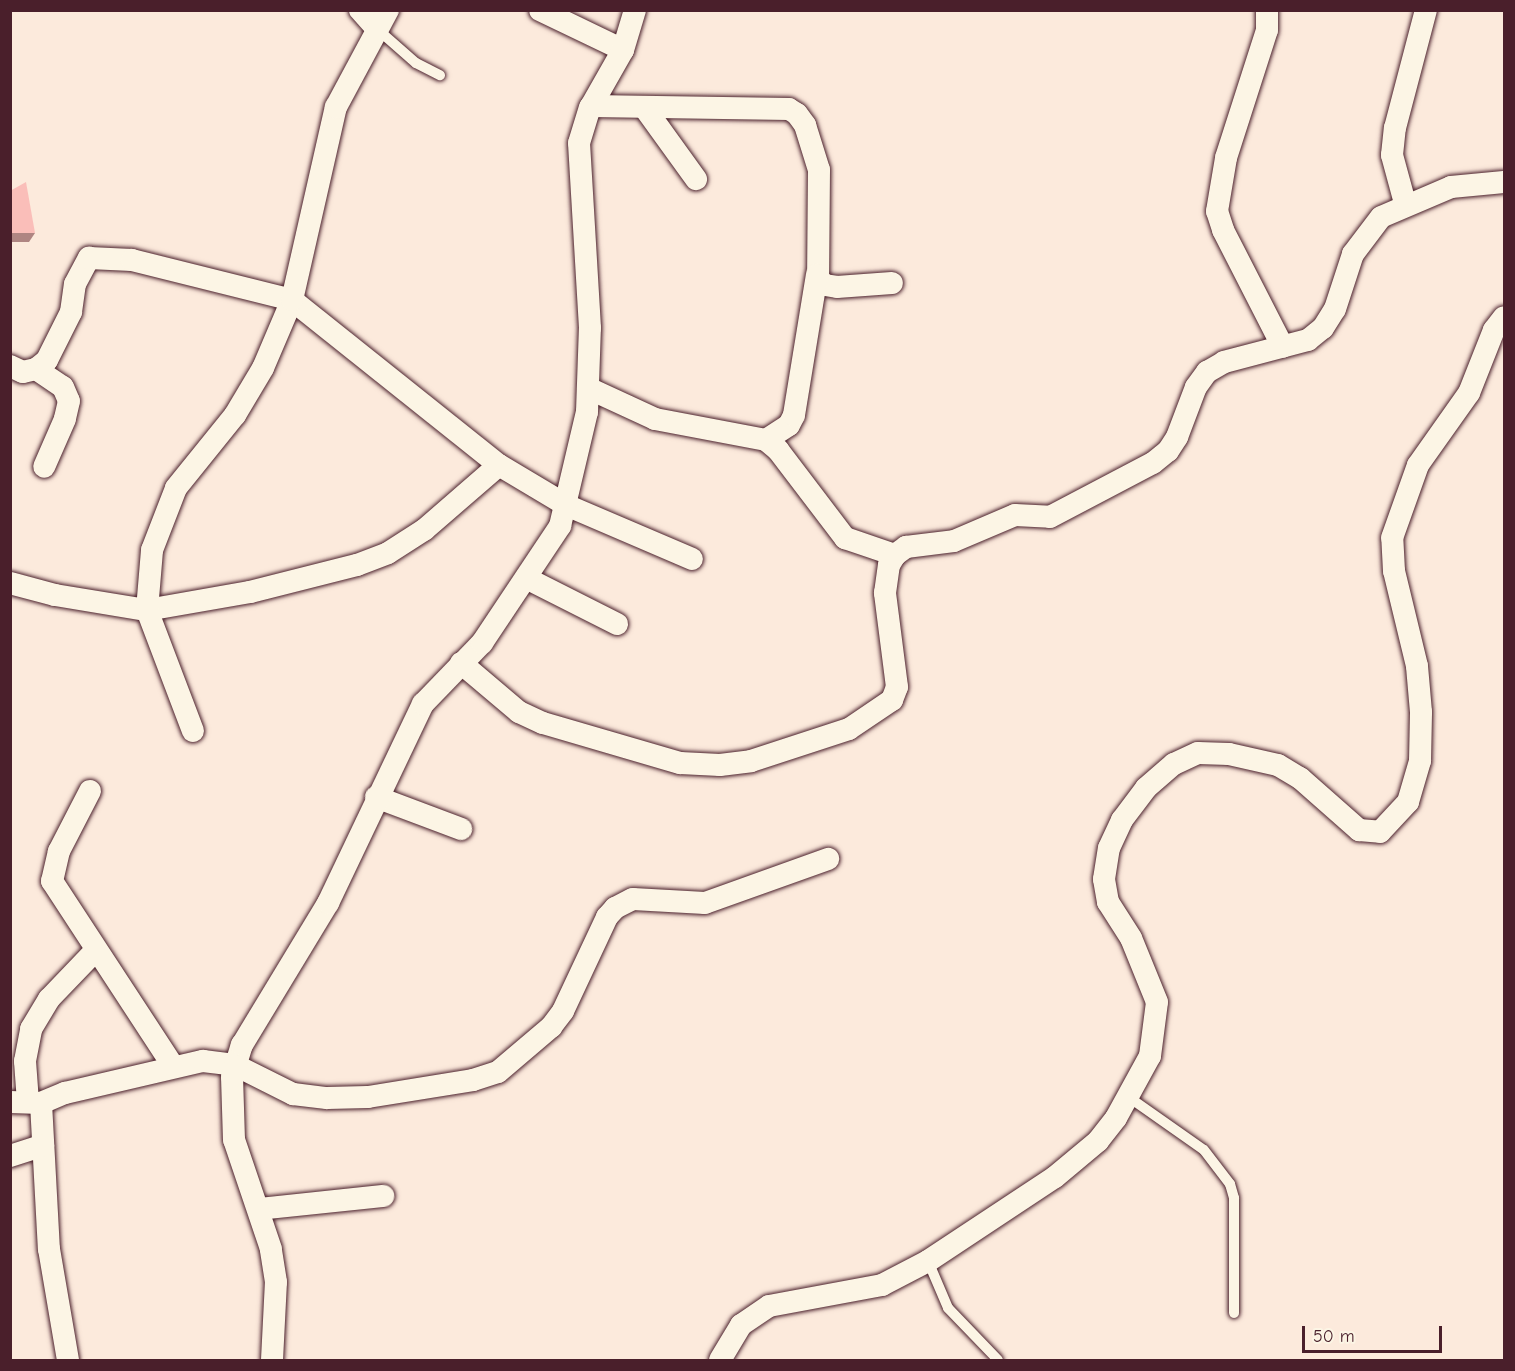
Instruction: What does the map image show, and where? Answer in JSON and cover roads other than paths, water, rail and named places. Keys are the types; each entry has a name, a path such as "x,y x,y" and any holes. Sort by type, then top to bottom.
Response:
{"street":[{"path":"194,731 147,610 152,550 163,514 176,488 251,391 292,300 336,107 382,19 360,10"},
{"path":"540,10 623,50"},
{"path":"272,1360 276,1282 259,1209 234,1140 231,1096 236,1065 242,1045 328,903 376,797 423,704 482,643 550,546 566,505 587,412 588,388 590,328 579,143 591,106 623,50 634,10"},
{"path":"1267,10 1267,30 1226,158 1217,211 1223,230 1283,347"},
{"path":"1405,203 1396,179 1393,146 1426,10"},
{"path":"591,106 789,109 797,114 805,125 819,170 817,275 794,415 789,425 766,440"},
{"path":"644,107 696,179"},
{"path":"462,663 519,712 543,723 680,763 720,765 752,761 823,740 875,714 892,700 897,674 888,634 885,593 895,555 906,547 954,541 1015,515 1050,517 1168,451 1196,387 1207,372 1224,362 1308,340 1323,328 1335,309 1353,254 1367,230 1381,217 1405,203 1450,187 1504,182"},
{"path":"10,366 23,372 36,369 47,360 71,312 75,284 89,258 132,260 292,300 499,465 566,505 692,559"},
{"path":"817,275 825,285 831,286 892,283"},
{"path":"720,1360 741,1325 769,1306 882,1285 928,1260 1055,1177 1098,1141 1130,1098 1150,1056 1157,1002 1131,938 1108,902 1104,879 1109,848 1122,820 1146,788 1174,765 1198,753 1229,754 1278,765 1300,778 1359,830 1380,831 1408,802 1420,761 1421,712 1416,666 1394,571 1392,538 1418,465 1469,393 1494,330 1504,316"},
{"path":"36,369 63,387 69,401 65,419 44,467"},
{"path":"588,388 655,418 766,440 778,450 845,537 895,555"},
{"path":"10,583 55,596 147,610 250,592 357,565 388,553 424,530 499,465"},
{"path":"526,578 617,624"},
{"path":"90,791 59,851 52,882 95,951 173,1066"},
{"path":"376,797 461,829"},
{"path":"22,1101 203,1061 236,1065 292,1094 327,1098 368,1097 473,1080 498,1072 522,1055 563,1011 599,931 615,908 633,898 705,903 828,859"},
{"path":"68,1360 49,1250 43,1145 22,1101 25,1060 31,1029 50,999 95,951"},
{"path":"10,1156 43,1145"},
{"path":"259,1209 383,1196"}],"lane":[{"path":"382,19 416,63 440,75"},
{"path":"1130,1098 1204,1150 1230,1184 1234,1198 1234,1313"},
{"path":"928,1260 948,1308 998,1360"}]}
